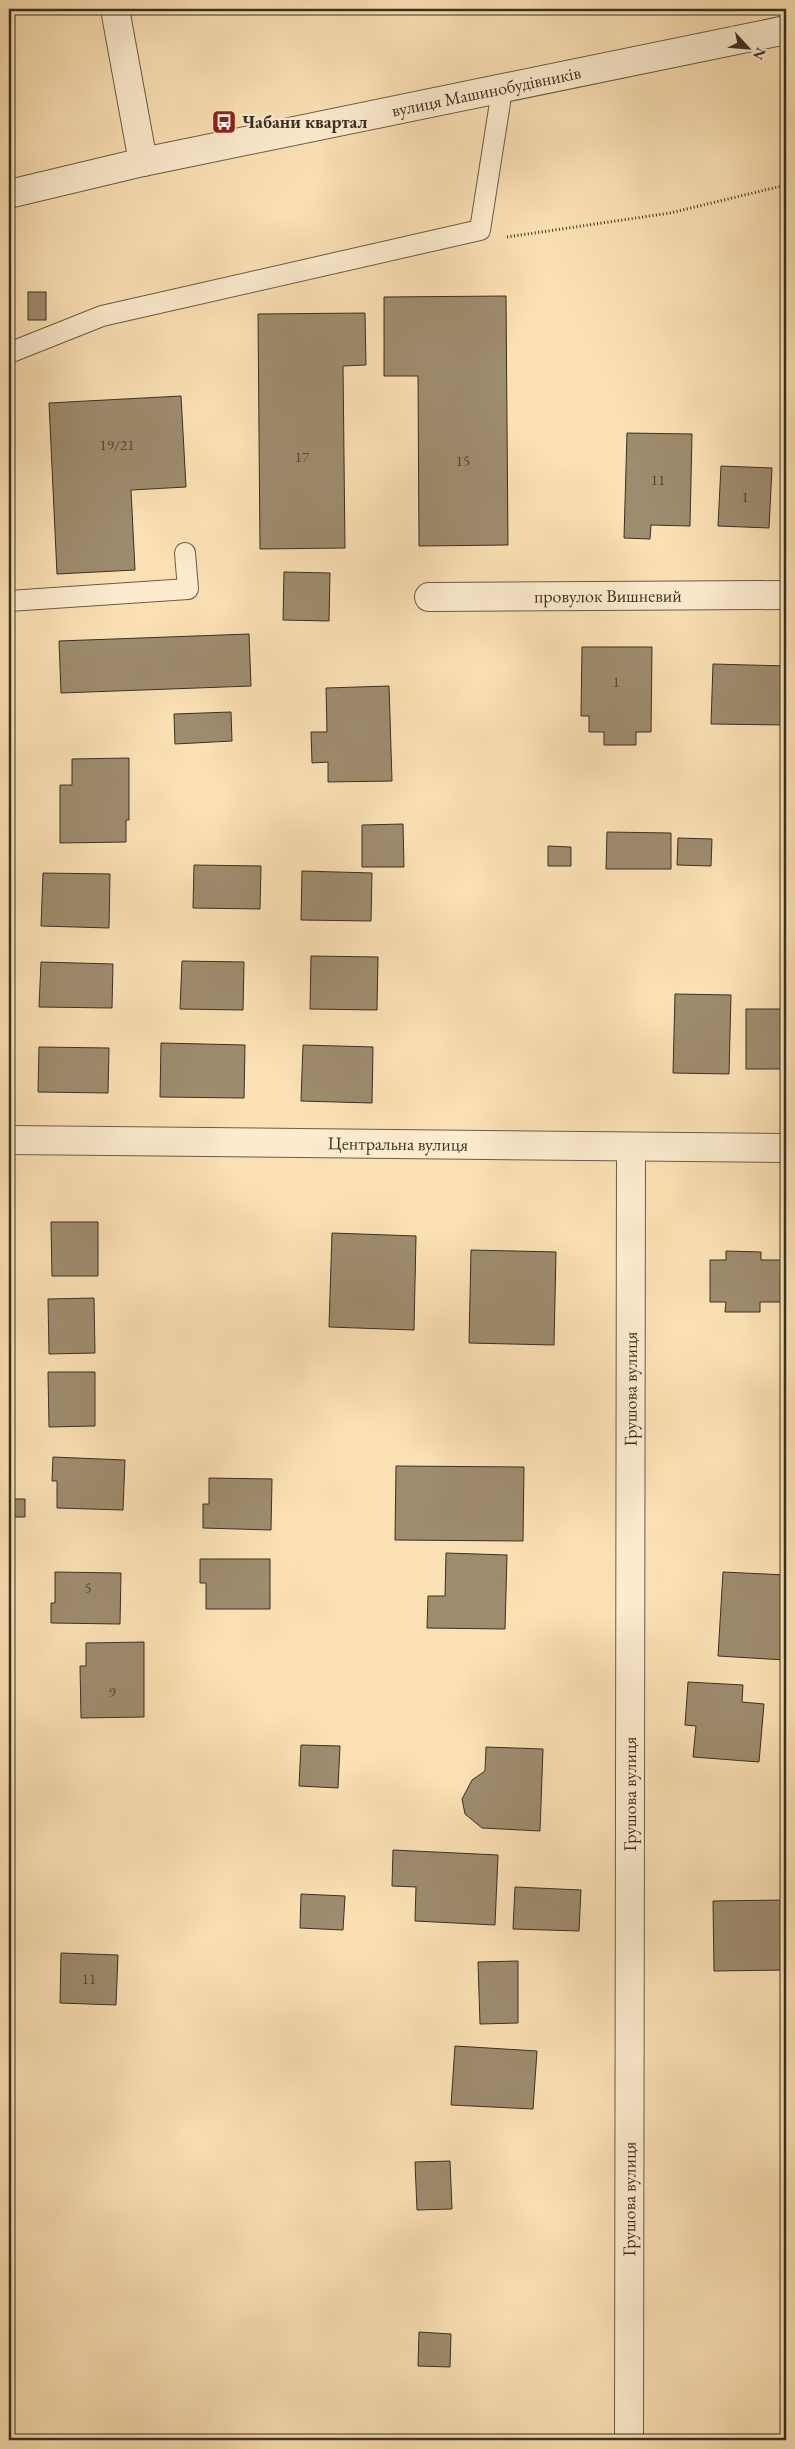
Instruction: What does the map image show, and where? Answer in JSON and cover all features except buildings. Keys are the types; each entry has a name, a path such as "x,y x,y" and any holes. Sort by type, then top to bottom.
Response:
{"street":[{"path":"115,9 143,162"},
{"name":"вулиця Машинобудівників","path":"9,194 143,162 502,90 786,30"},
{"name":"провулок Вишневий","path":"429,597 786,595"},
{"name":"Центральна вулиця","path":"9,1140 786,1148"},
{"name":"Грушова вулиця","path":"630,2440 631,1147"}],"lane":[{"path":"9,353 102,316 480,230 502,90"},
{"path":"9,600 188,589 185,553"}],"path":[{"path":"480,230 510,238 670,213 786,185"}],"place":[{"name":"Чабани квартал","path":"224,122"}]}
